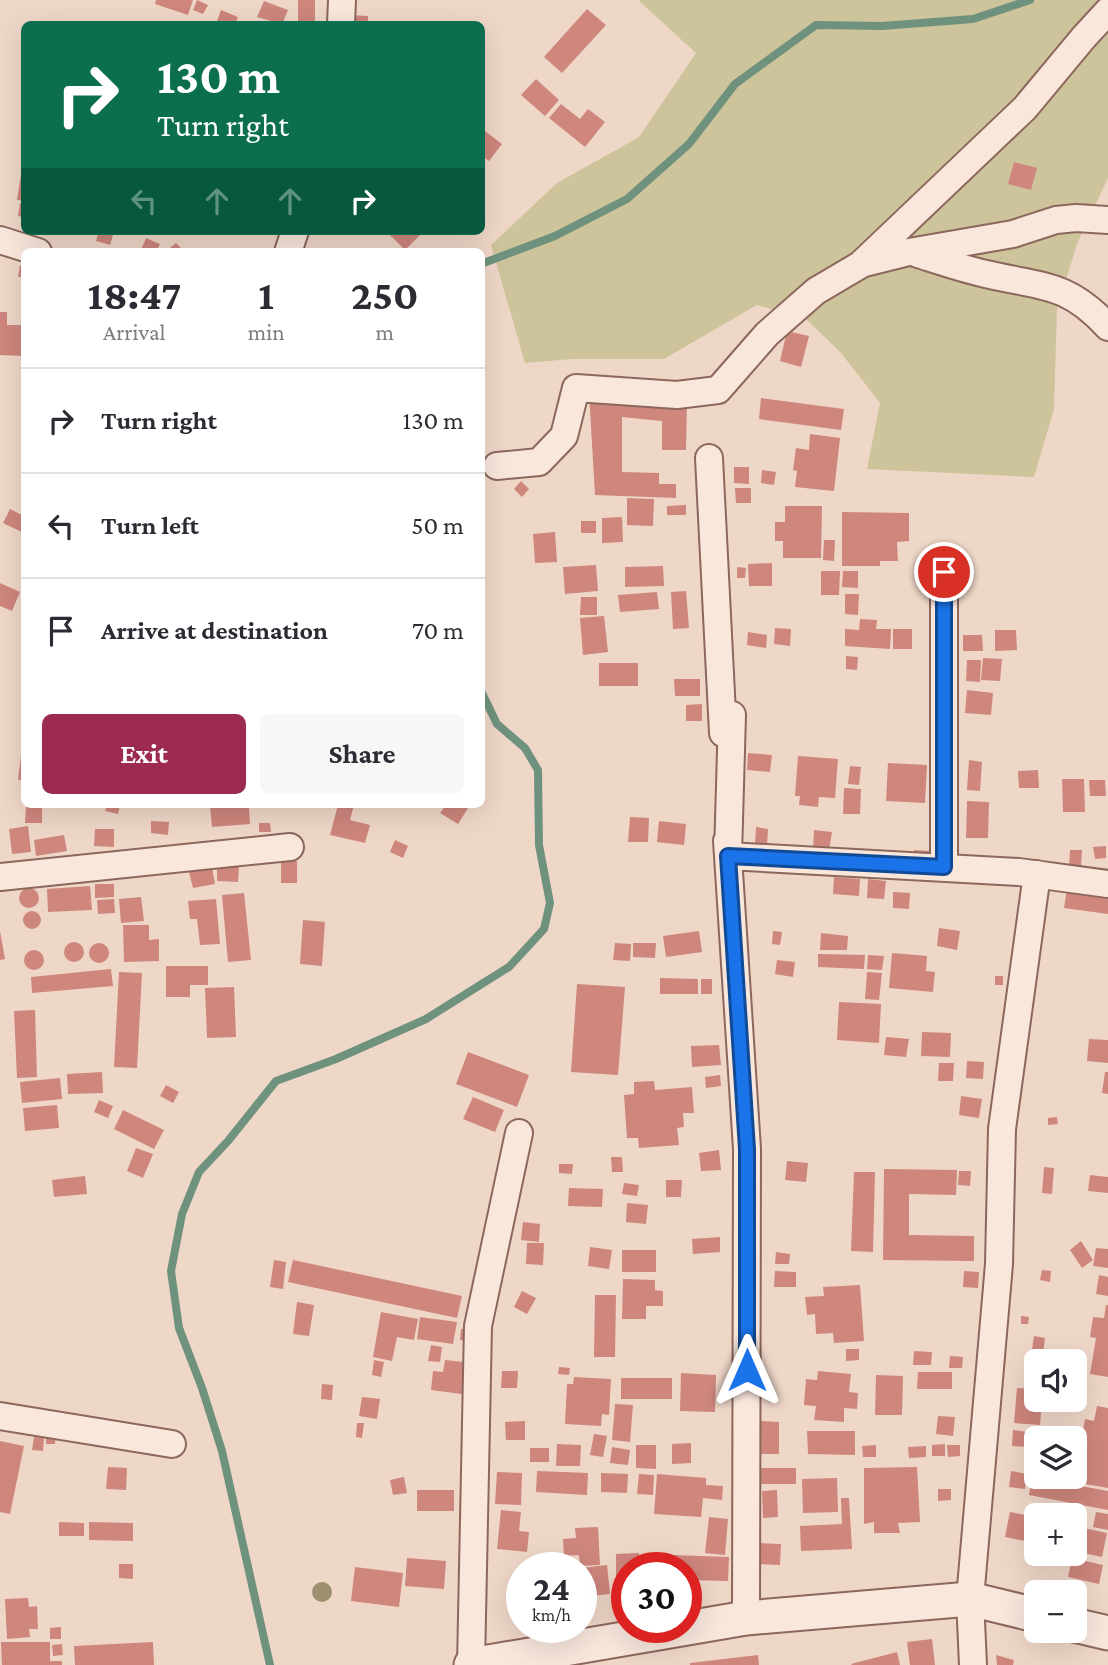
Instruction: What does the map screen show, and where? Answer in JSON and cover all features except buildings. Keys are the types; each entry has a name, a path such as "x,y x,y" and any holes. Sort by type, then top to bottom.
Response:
{"street":[{"path":"341,21 342,0"},
{"path":"497,466 539,462 564,436 576,388 677,395 718,390 768,334 816,291 860,265 1025,108 1108,11"},
{"path":"860,265 909,252 1013,234 1056,220 1108,220"},
{"path":"0,240 25,248"},
{"path":"909,252 984,274 1063,291 1090,307 1108,327"},
{"path":"709,458 728,856 747,1149 746,1618"},
{"path":"944,572 944,867"},
{"path":"728,856 732,715"},
{"path":"0,877 290,847"},
{"path":"728,856 944,867 1037,874 1108,884"},
{"path":"973,1665 971,1599 999,1264 1002,1129 1037,874"},
{"path":"519,1133 478,1326 471,1665 746,1618 971,1599 1024,1612"},
{"path":"0,1416 172,1444"},
{"path":"1087,1628 1108,1633"}],"shaded area":[{"path":"640,0 1108,0 1108,178 1077,244 1057,309 1054,409 1034,477 867,469 880,403 841,353 806,319 757,305 664,359 572,359 525,363 491,245 557,183 639,137 696,53"}],"waterway":[{"path":"485,262 555,236 627,199 689,144 735,84 816,25 882,26 973,19 1030,0"},
{"path":"270,1665 222,1451 179,1328 171,1271 182,1214 199,1172 228,1141 276,1081 336,1059 426,1019 509,967 544,929 550,903 539,845 538,770 525,748 497,724 485,699"}],"route":[{"path":"747,1370 747,1149 728,856 944,867 944,572"}]}
